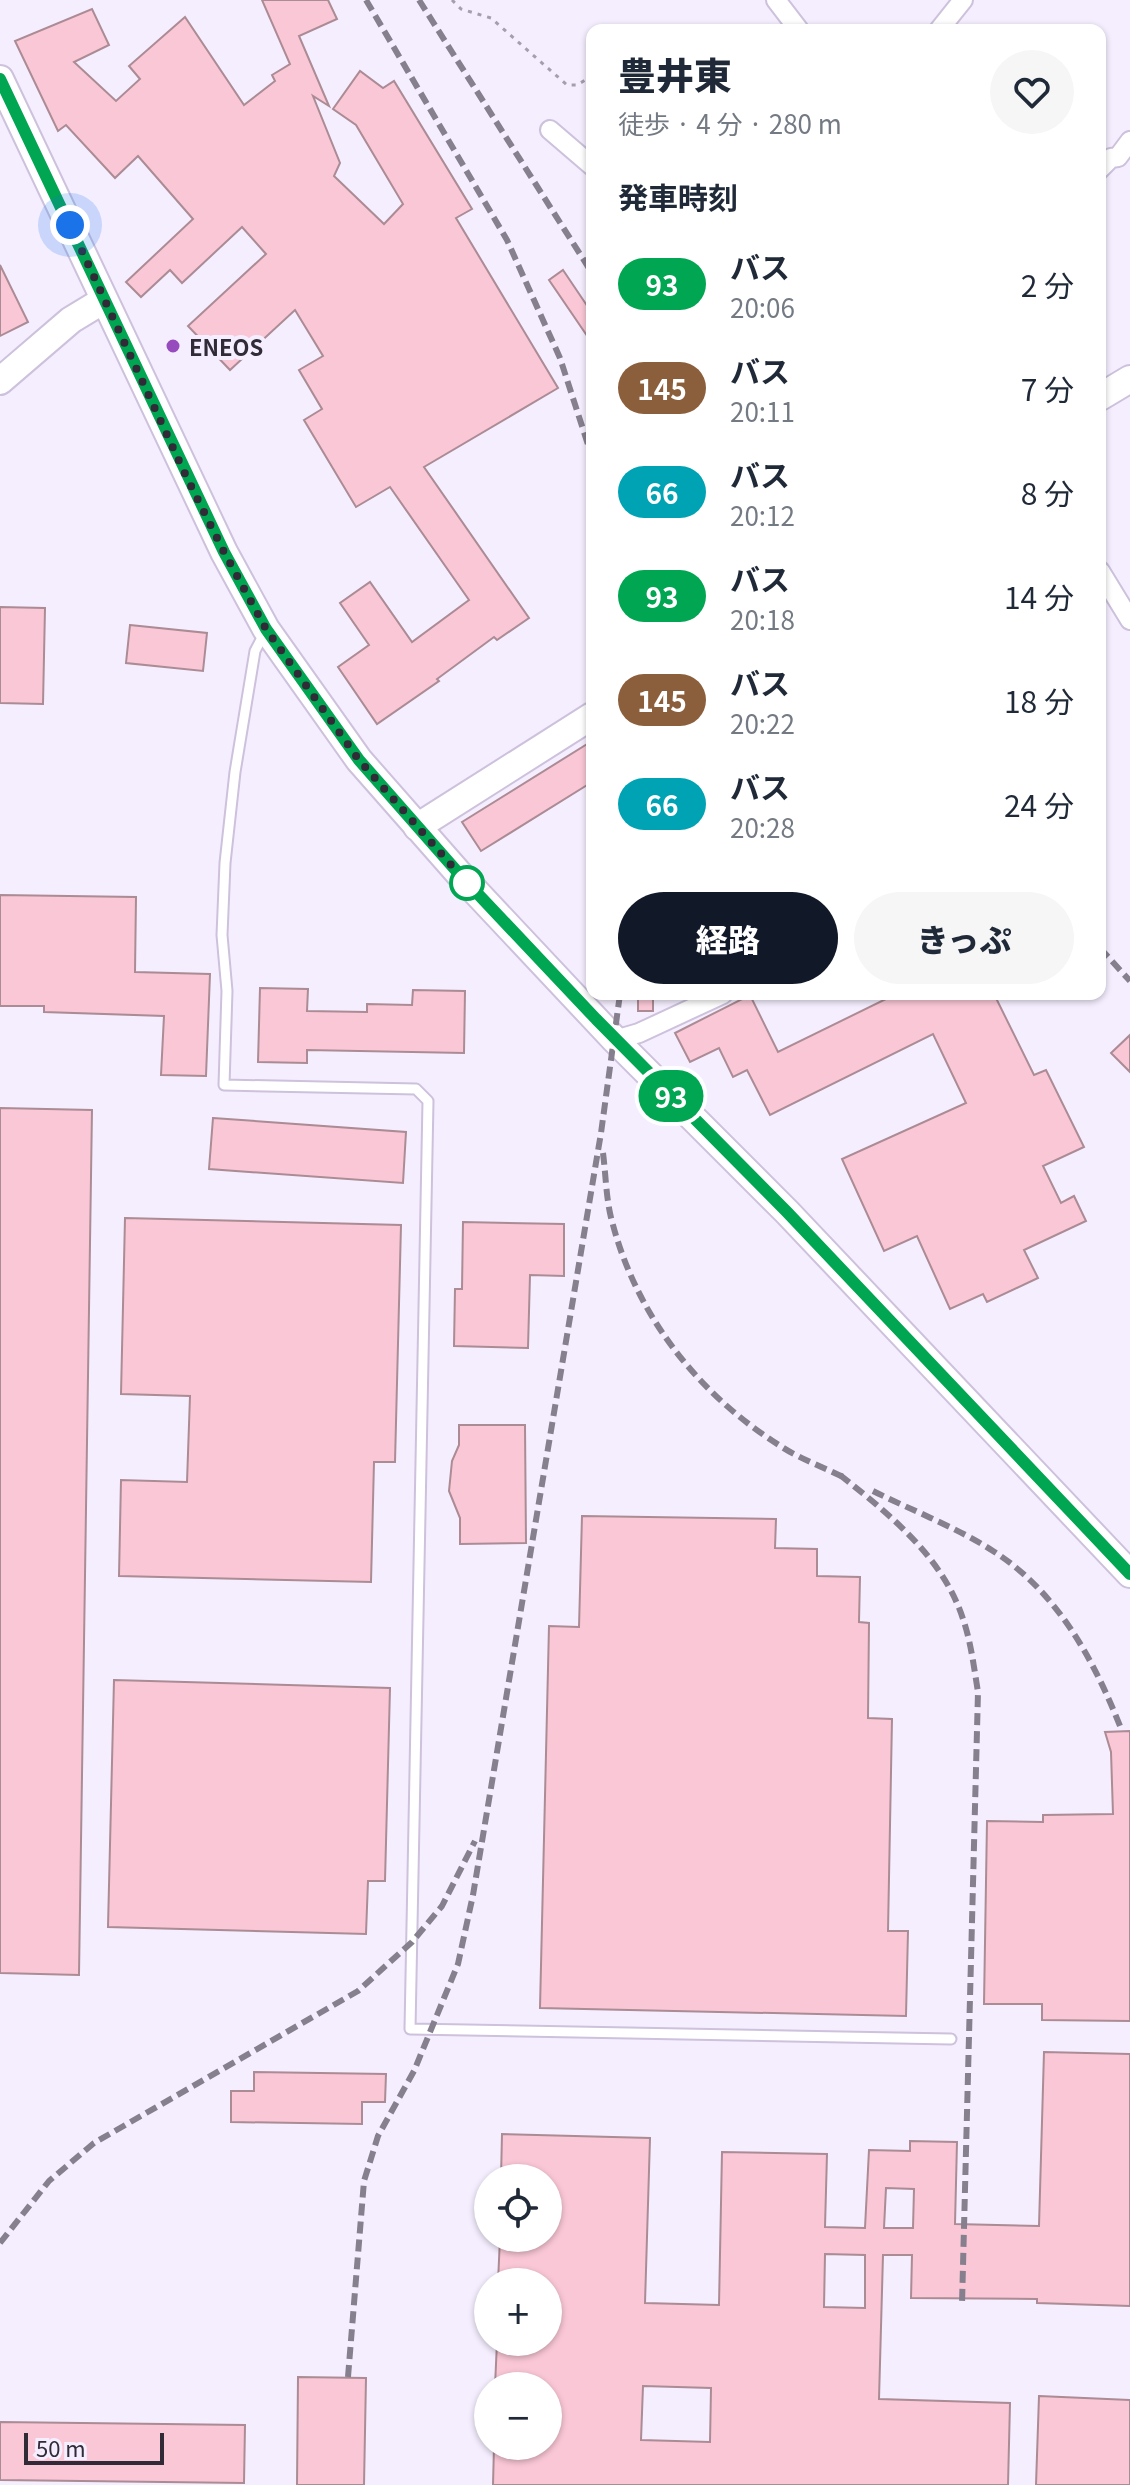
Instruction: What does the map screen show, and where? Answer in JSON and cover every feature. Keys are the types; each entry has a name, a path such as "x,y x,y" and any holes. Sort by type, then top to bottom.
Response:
{"main road":[{"path":"0,79 224,552 266,629 359,760 417,827 615,1040 787,1212 1130,1574"},
{"path":"0,381 71,320 104,300"},
{"path":"1106,393 1130,379"},
{"path":"417,827 586,720"}],"street":[{"path":"776,0 794,24"},
{"path":"944,24 963,0"},
{"path":"550,130 586,161"},
{"path":"1106,159 1118,157 1130,141"},
{"path":"1106,581 1130,620"},
{"path":"615,1040 639,1033 710,1000"}],"lane":[{"path":"266,629 255,651 235,772 225,863 222,935 227,991 224,1085 416,1089 428,1101 410,2029 951,2039"}],"path":[{"path":"452,0 461,9 491,18 567,85 577,85 586,80"}],"building":[{"path":"262,0 328,0 337,19 299,36 329,106 313,96 340,163 334,176 384,224 403,204 356,125 333,109 360,71 383,88 394,81 472,209 456,218 558,388 424,467 529,618 497,640 494,637 437,679 439,681 377,724 338,667 369,645 340,603 370,582 412,642 469,600 390,487 356,507 304,420 322,409 299,370 323,356 295,310 230,370 188,326 266,254 242,227 182,283 170,270 141,297 126,282 193,219 138,156 115,178 66,125 58,131 15,41 92,9 109,45 74,62 116,101 140,79 129,66 185,17 244,105 275,81 272,75 290,64"},
{"path":"0,265 28,322 0,336"},
{"path":"563,270 586,304 586,334 549,280"},
{"path":"0,607 45,608 43,704 0,703"},
{"path":"130,625 207,633 203,671 126,663"},
{"path":"586,745 586,786 481,851 462,822"},
{"path":"0,895 136,897 135,972 210,974 206,1076 161,1075 164,1016 44,1012 44,1006 0,1006"},
{"path":"260,988 308,989 307,1011 367,1012 367,1004 412,1005 413,990 465,991 464,1053 307,1050 307,1063 258,1062"},
{"path":"638,1000 653,1000 653,1011 638,1011"},
{"path":"740,1000 752,1000 778,1052 884,1000 997,1000 1034,1075 1046,1070 1084,1147 1043,1166 1061,1203 1074,1196 1086,1221 1024,1250 1038,1278 987,1302 983,1294 950,1309 917,1236 884,1251 842,1159 966,1103 933,1034 770,1115 747,1070 733,1077 719,1048 690,1062 675,1033"},
{"path":"1130,1035 1130,1072 1111,1053"},
{"path":"0,1108 92,1110 79,1975 0,1973"},
{"path":"213,1118 406,1132 403,1183 209,1169"},
{"path":"125,1218 401,1225 395,1462 374,1462 371,1582 119,1576 121,1480 187,1482 190,1396 121,1394"},
{"path":"463,1222 564,1224 564,1276 530,1275 528,1348 454,1346 455,1289 462,1289"},
{"path":"459,1425 525,1425 526,1543 460,1544 460,1518 449,1491 452,1461 459,1445"},
{"path":"582,1516 776,1519 775,1548 817,1549 817,1576 860,1577 859,1622 869,1623 868,1718 892,1719 888,1931 908,1931 906,2016 540,2008 549,1626 579,1627"},
{"path":"114,1680 390,1688 385,1881 368,1881 366,1934 108,1927"},
{"path":"1130,1731 1130,2021 1042,2020 1042,2004 984,2004 987,1821 1043,1822 1043,1815 1113,1814 1111,1752 1105,1732"},
{"path":"1044,2052 1130,2054 1130,2306 1037,2303 1037,2299 911,2298 912,2255 883,2255 879,2399 1010,2403 1008,2485 493,2485 494,2460 562,2460 562,2372 496,2372 496,2356 562,2356 562,2268 499,2268 499,2252 562,2252 562,2164 501,2164 502,2134 650,2138 645,2303 719,2305 722,2152 827,2154 825,2227 865,2228 869,2150 910,2151 910,2141 957,2142 955,2224 1039,2226","holes":["886,2188 914,2189 913,2228 884,2228","825,2254 865,2255 865,2308 824,2307","643,2386 711,2388 710,2442 641,2440"]},
{"path":"254,2072 386,2074 385,2102 362,2102 362,2124 231,2122 231,2091 254,2091"},
{"path":"298,2377 366,2378 364,2485 297,2485"},
{"path":"1039,2396 1130,2400 1130,2485 1036,2485"},
{"path":"0,2422 245,2425 244,2483 0,2480"}],"railway":[{"path":"366,0 507,240 560,358 586,438"},
{"path":"419,0 586,264"},
{"path":"1106,955 1130,981"},
{"path":"348,2377 364,2181 378,2136 414,2071 458,1964 473,1895 601,1133 619,1000"},
{"path":"603,1153 611,1216 624,1259 638,1292 676,1352 699,1379 752,1427 790,1452 847,1479"},
{"path":"840,1475 895,1521 942,1576 966,1628 978,1692 962,2304"},
{"path":"873,1491 993,1551 1037,1587 1072,1630 1100,1680 1122,1731"},
{"path":"0,2243 49,2181 94,2143 358,1991 412,1942 442,1906 475,1841"}],"bus line":[{"name":"93","path":"0,79 224,552 266,629 359,760 461,876 596,1019 787,1212 1130,1574"}],"place":[{"name":"ENEOS","path":"173,346"}],"route":[{"path":"70,225 186,476 266,629 359,760 467,883"}]}
